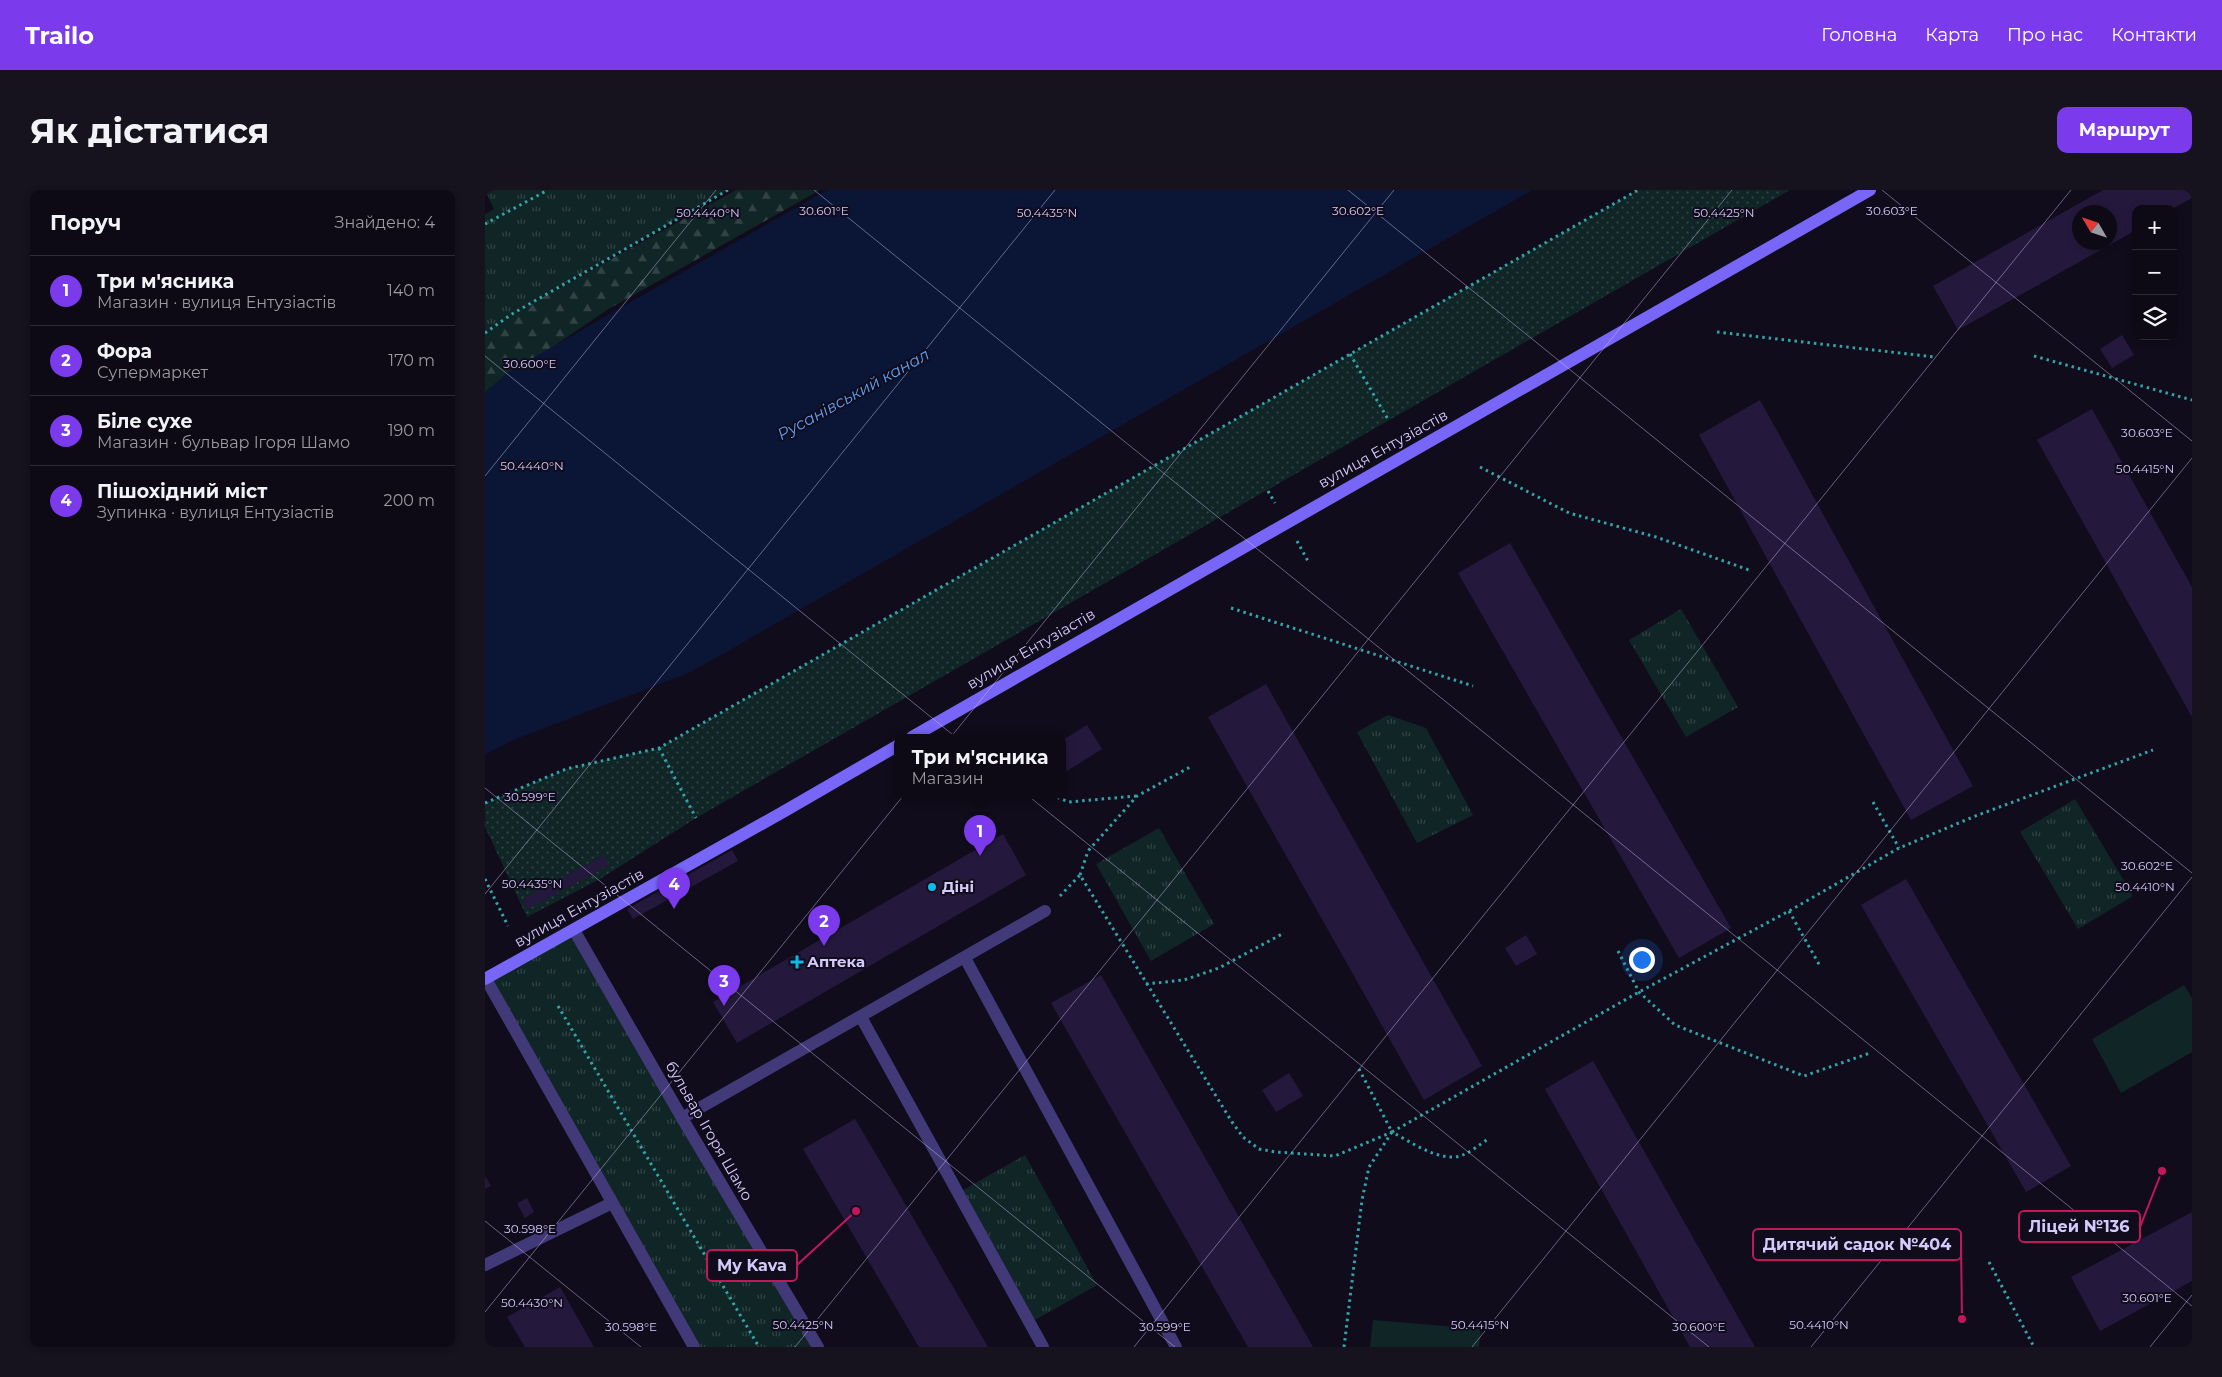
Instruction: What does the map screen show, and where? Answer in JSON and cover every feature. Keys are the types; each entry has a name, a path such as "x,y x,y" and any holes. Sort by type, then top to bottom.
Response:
{"street":[{"name":"вулиця Ентузіастів","path":"917,734 1114,620 1621,334 1870,190"},
{"name":"вулиця Ентузіастів","path":"485,979 894,748"},
{"path":"682,1118 1045,911"},
{"name":"бульвар Ігоря Шамо","path":"574,930 682,1118 818,1347"},
{"path":"965,958 1176,1347"},
{"path":"485,979 694,1347"},
{"path":"861,1017 1043,1347"},
{"path":"485,1265 612,1203"}],"path":[{"path":"485,224 548,190"},
{"path":"485,333 512,314 728,190"},
{"path":"485,803 566,769 659,748 1638,190"},
{"path":"1717,332 1934,357"},
{"path":"1350,354 1389,421"},
{"path":"2034,356 2192,400"},
{"path":"1480,467 1569,513 1657,537 1749,570"},
{"path":"1231,608 1473,686"},
{"path":"659,748 696,818"},
{"path":"1080,875 1146,984 1243,1137 1259,1149 1335,1156 1392,1132 1639,992 1789,912 1899,848 1987,812 2153,750"},
{"path":"1045,911 1080,875 1088,851 1137,796 1193,766"},
{"path":"1061,799 1069,802 1137,796"},
{"path":"1873,802 1899,848"},
{"path":"485,879 508,926"},
{"path":"1789,912 1820,966"},
{"path":"1146,984 1184,980 1219,968 1284,933"},
{"path":"1618,951 1639,992 1675,1026 1804,1076 1870,1053"},
{"path":"558,1006 759,1347"},
{"path":"1359,1068 1392,1132 1430,1151 1455,1157 1468,1152 1488,1139"},
{"path":"1344,1347 1362,1200 1369,1167 1392,1132"},
{"path":"1989,1262 2034,1347"}],"green space":[{"path":"485,190 728,190 512,314 485,333 485,214 494,209"},
{"path":"736,190 820,190 607,310 485,393 485,333 512,314"},
{"path":"1638,190 1790,190 696,818 600,879 527,917 485,827 485,803 566,769 659,748"},
{"path":"1681,609 1738,707 1686,737 1629,640"},
{"path":"1388,715 1426,728 1473,815 1417,843 1357,732"},
{"path":"2075,799 2133,896 2078,929 2020,832"},
{"path":"1159,828 1214,924 1151,961 1096,864"},
{"path":"574,930 818,1347 695,1347 486,979"},
{"path":"2184,985 2192,998 2192,1052 2121,1093 2092,1039"},
{"path":"1025,1155 1097,1285 1035,1320 963,1190"},
{"path":"1373,1320 1481,1329 1479,1347 1370,1347"}],"water":[{"name":"Русанівський канал","path":"827,190 1532,190 691,672 513,740 485,754 485,392 510,371"}],"building":[{"path":"2103,190 2192,190 2192,198 2177,206 2132,205 2132,232 2117,241 2117,205 2076,205"},
{"path":"2072,208 2072,250 2100,250 1958,330 1933,286"},
{"path":"2122,335 2134,355 2112,368 2100,349"},
{"path":"1760,400 1973,786 1911,820 1699,435"},
{"path":"2092,409 2192,587 2192,717 2037,440"},
{"path":"1510,543 1731,928 1679,958 1458,573"},
{"path":"1266,684 1482,1066 1424,1100 1208,717"},
{"path":"1087,725 1102,749 1067,771 1066,738"},
{"path":"1003,834 1026,875 737,1043 713,1002"},
{"path":"732,850 738,861 633,919 627,909"},
{"path":"604,855 609,865 528,909 523,899"},
{"path":"1906,879 2071,1166 2026,1192 1861,905"},
{"path":"1526,935 1537,954 1516,966 1505,948"},
{"path":"1101,975 1313,1347 1248,1347 1051,1003"},
{"path":"1593,1061 1755,1347 1690,1347 1545,1089"},
{"path":"1289,1073 1303,1096 1276,1112 1262,1090"},
{"path":"855,1119 988,1347 919,1347 803,1149"},
{"path":"485,1176 491,1186 485,1189"},
{"path":"527,1198 534,1212 525,1218 517,1203"},
{"path":"2192,1212 2192,1281 2100,1331 2071,1277"},
{"path":"560,1287 594,1347 525,1347 507,1317"}],"place":[{"name":"Три м'ясника","path":"980,856"},
{"name":"Діні","path":"932,887"},
{"name":"Пішохідний міст","path":"674,909"},
{"name":"Фора","path":"824,946"},
{"name":"Аптека","path":"797,962"},
{"name":"Біле сухе","path":"724,1006"},
{"name":"Ліцей №136","path":"2162,1171"},
{"name":"My Kava","path":"856,1211"},
{"name":"Дитячий садок №404","path":"1962,1319"}]}
